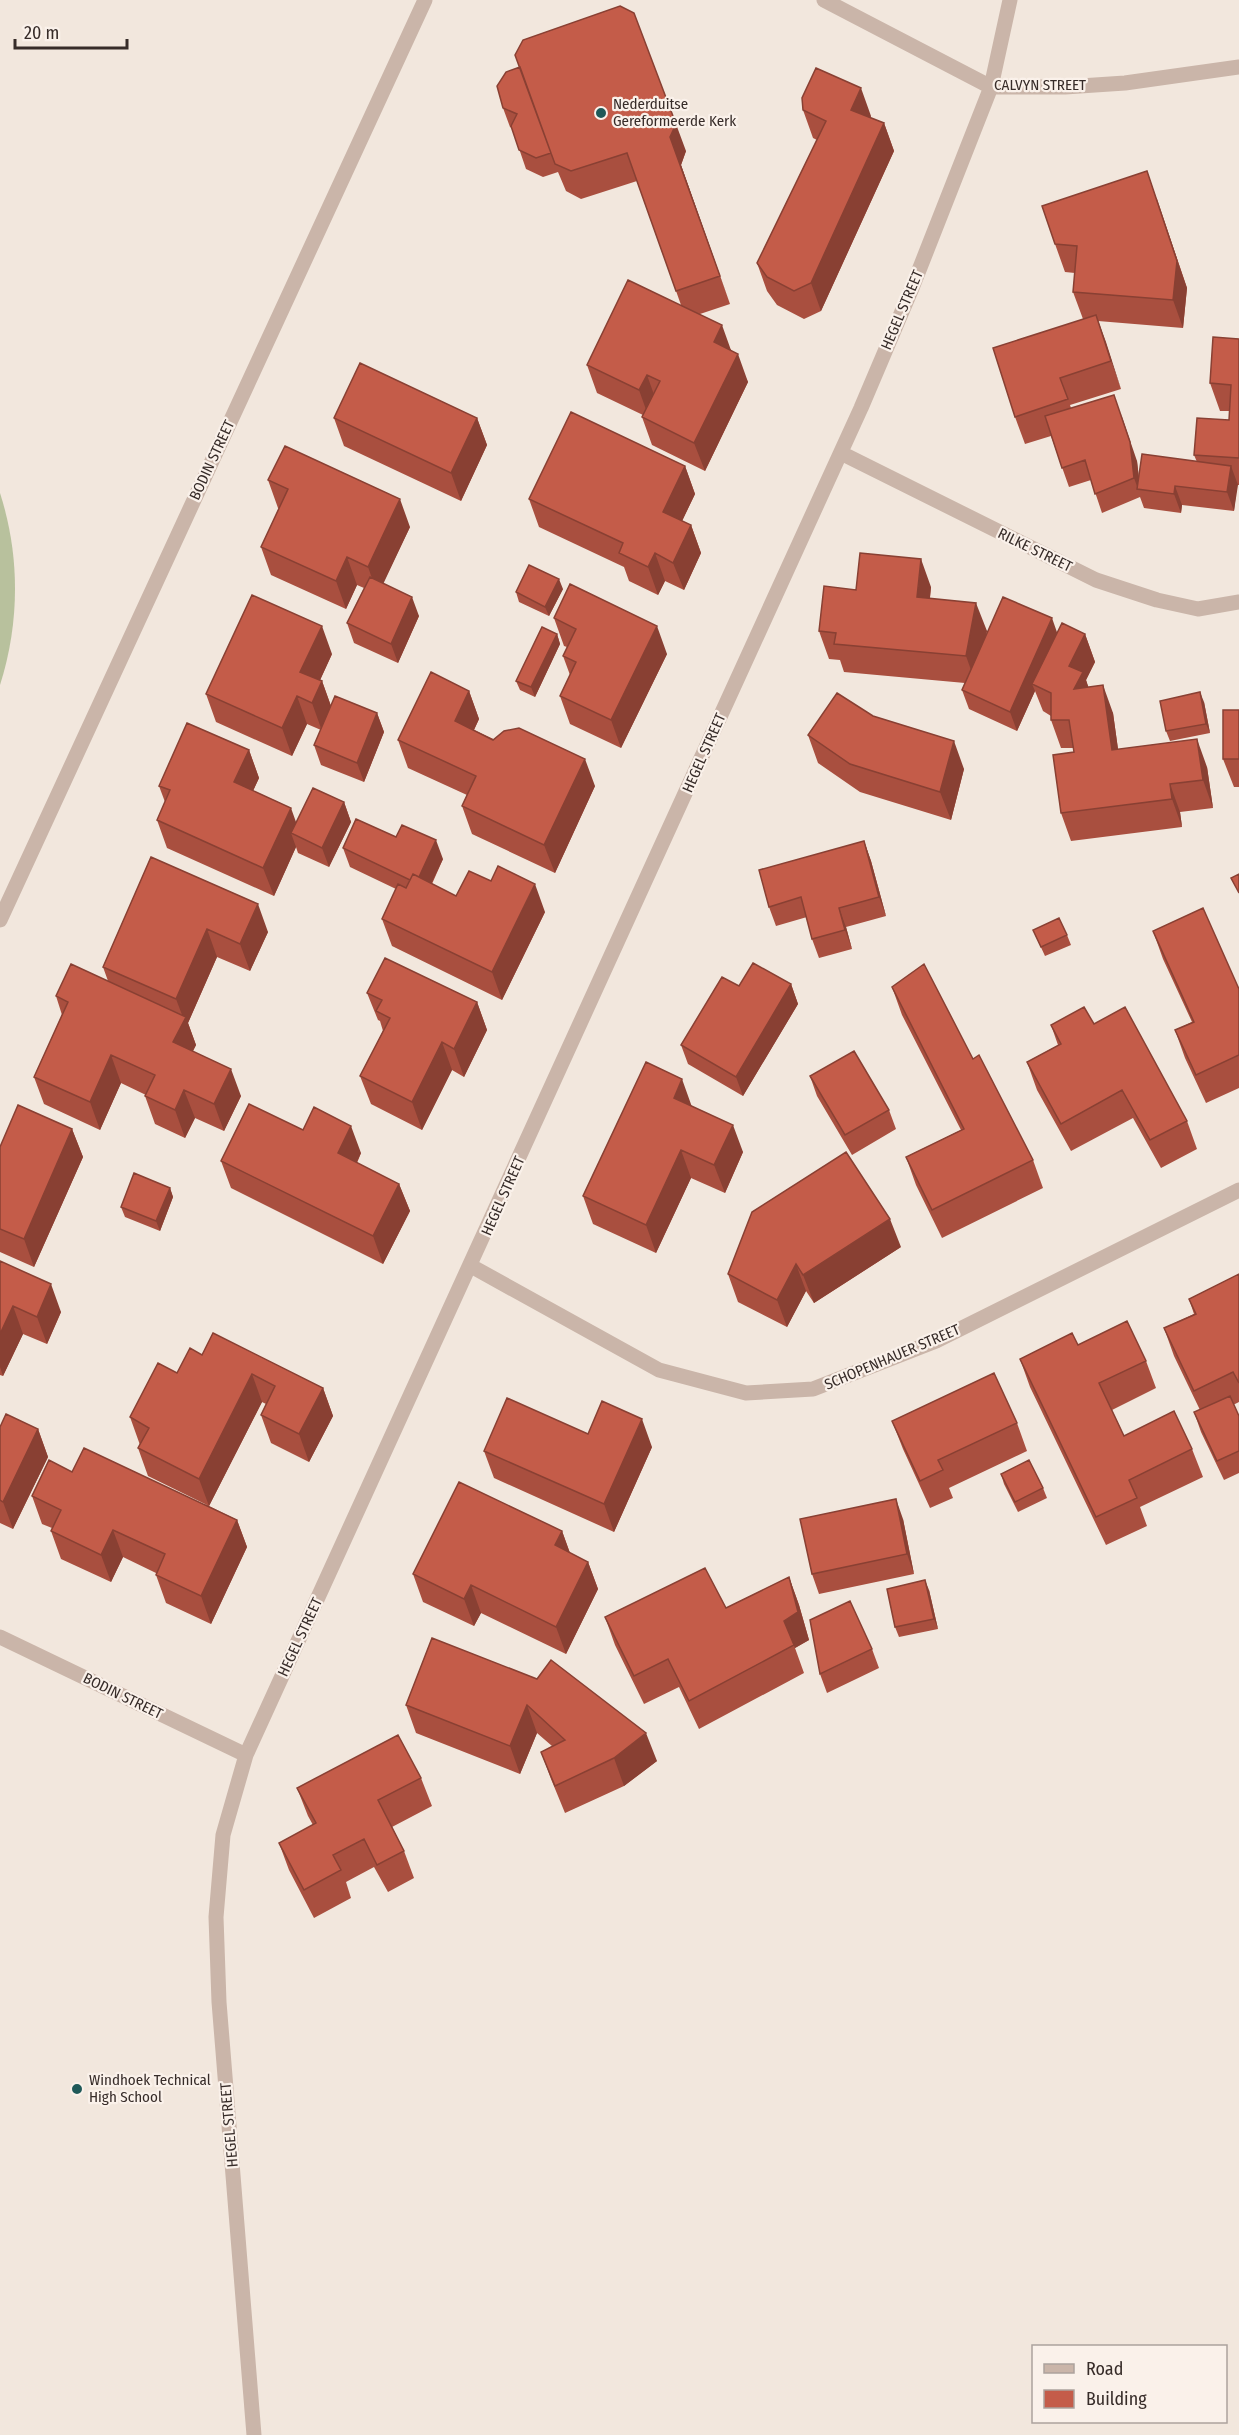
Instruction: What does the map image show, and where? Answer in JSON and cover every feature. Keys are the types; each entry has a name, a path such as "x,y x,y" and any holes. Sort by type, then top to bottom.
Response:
{"street":[{"name":"BODIN STREET","path":"0,920 425,0"},
{"name":"CALVYN STREET","path":"824,0 991,87 1065,87 1125,83 1239,67"},
{"name":"HEGEL STREET","path":"254,2435 219,2002 216,1917 223,1835 246,1755 841,453 912,288 991,87 1010,0"},
{"name":"RILKE STREET","path":"841,453 1096,580 1157,600 1198,609 1239,602"},
{"name":"SCHOPENHAUER STREET","path":"471,1266 658,1370 746,1393 813,1389 936,1341 1239,1190"},
{"name":"BODIN STREET","path":"0,1637 246,1755"}],"green space":[{"path":"0,493 11,540 15,589 11,637 0,685"}],"building":[{"path":"620,6 634,13 676,124 670,137 720,276 676,291 627,153 571,171 555,164 515,55 523,40"},
{"path":"520,67 551,153 536,158 519,150 511,126 517,114 503,108 497,86 506,72"},
{"path":"816,68 861,88 851,110 884,123 811,283 794,291 767,277 757,263 826,121 803,110 802,98"},
{"path":"1147,171 1177,261 1173,300 1073,292 1077,246 1055,244 1042,206"},
{"path":"628,280 722,325 714,342 738,354 694,443 642,417 660,381 647,375 639,390 587,365"},
{"path":"1096,315 1111,361 1060,378 1068,399 1015,417 993,348"},
{"path":"1213,337 1239,339 1239,458 1194,455 1197,418 1229,420 1231,385 1210,383"},
{"path":"360,363 477,418 451,473 334,418"},
{"path":"1114,395 1130,442 1134,478 1095,494 1085,460 1062,468 1045,416"},
{"path":"571,412 685,466 663,512 691,525 673,563 655,553 648,567 619,553 623,543 529,499"},
{"path":"285,446 400,499 368,567 347,557 336,581 261,547 288,489 268,480"},
{"path":"1142,454 1231,466 1227,492 1175,486 1174,494 1137,489"},
{"path":"860,553 921,559 917,597 976,603 966,656 834,644 836,633 819,631 824,586 856,590"},
{"path":"529,565 559,579 545,607 516,592"},
{"path":"370,577 412,597 391,644 347,623"},
{"path":"570,584 657,626 611,720 560,696 576,662 563,656 576,629 554,618"},
{"path":"252,595 322,626 300,672 322,681 312,703 297,696 282,728 206,694"},
{"path":"1003,597 1052,618 1010,712 962,690"},
{"path":"1062,623 1085,634 1069,666 1083,672 1074,689 1103,685 1112,750 1197,739 1203,780 1170,784 1172,799 1061,813 1053,755 1074,752 1069,720 1051,720 1051,693 1032,684"},
{"path":"542,627 557,634 531,687 516,681"},
{"path":"431,672 469,691 455,721 493,740 504,731 519,728 585,759 544,845 462,806 476,776 398,740"},
{"path":"1200,692 1206,724 1166,731 1160,701"},
{"path":"837,693 873,716 954,741 940,792 850,764 808,735"},
{"path":"335,696 377,713 357,763 314,745"},
{"path":"1223,710 1239,710 1239,759 1223,759"},
{"path":"187,723 249,750 234,782 291,808 263,868 157,820 170,790 159,786"},
{"path":"313,788 344,802 322,848 291,833"},
{"path":"356,819 396,837 402,825 436,840 419,877 413,874 410,880 343,848"},
{"path":"864,841 879,897 839,908 845,930 812,939 801,897 769,907 759,870"},
{"path":"151,857 258,904 240,944 207,929 176,999 103,967"},
{"path":"498,866 535,884 492,972 382,919 398,884 406,888 413,874 456,896 469,871 491,881"},
{"path":"1239,874 1239,893 1231,878"},
{"path":"1203,908 1239,989 1239,1055 1196,1075 1175,1030 1194,1022 1153,931"},
{"path":"1059,918 1067,935 1041,947 1033,930"},
{"path":"385,958 477,1002 454,1049 442,1042 412,1102 360,1076 390,1018 376,1011 382,1000 367,993"},
{"path":"753,963 791,984 736,1077 681,1045 722,977 739,986"},
{"path":"71,964 186,1017 173,1042 231,1069 214,1104 184,1090 175,1110 145,1096 155,1075 111,1055 90,1102 34,1077 68,1002 56,996"},
{"path":"924,964 973,1059 979,1055 1033,1160 932,1210 906,1157 964,1129 892,987"},
{"path":"1084,1007 1094,1024 1125,1007 1187,1121 1150,1140 1122,1090 1061,1124 1027,1062 1061,1044 1051,1025"},
{"path":"854,1051 889,1110 845,1135 810,1076"},
{"path":"646,1062 682,1079 674,1098 733,1125 714,1165 681,1150 646,1225 583,1196"},
{"path":"249,1104 303,1130 314,1107 351,1126 338,1153 399,1184 373,1236 221,1161"},
{"path":"18,1105 72,1129 24,1239 0,1229 0,1147"},
{"path":"846,1152 890,1219 803,1275 796,1264 777,1300 728,1274 752,1212"},
{"path":"134,1173 170,1188 156,1221 121,1207"},
{"path":"0,1261 51,1284 37,1317 13,1306 0,1334"},
{"path":"1239,1274 1239,1383 1233,1372 1194,1391 1164,1328 1196,1314 1189,1299"},
{"path":"1127,1321 1146,1361 1099,1383 1124,1436 1174,1411 1192,1449 1129,1480 1137,1498 1096,1517 1020,1359 1072,1333 1078,1345"},
{"path":"213,1333 323,1388 299,1434 261,1415 275,1386 252,1374 199,1479 138,1448 149,1428 130,1417 158,1363 177,1373 190,1348 202,1355"},
{"path":"994,1373 1017,1423 938,1460 943,1470 920,1481 892,1421"},
{"path":"1230,1396 1239,1416 1239,1451 1217,1461 1194,1412"},
{"path":"507,1398 588,1434 602,1401 642,1419 604,1504 484,1451"},
{"path":"6,1414 38,1429 3,1502 0,1500 0,1427"},
{"path":"84,1448 237,1520 201,1596 156,1575 165,1554 113,1530 101,1555 51,1531 61,1510 32,1496 49,1460 72,1472"},
{"path":"1029,1460 1043,1488 1015,1502 1001,1474"},
{"path":"459,1482 562,1531 555,1545 588,1562 556,1627 471,1585 464,1599 413,1574"},
{"path":"896,1499 907,1554 812,1574 800,1519"},
{"path":"705,1568 726,1608 789,1577 798,1612 784,1621 794,1645 689,1701 668,1659 634,1676 605,1617"},
{"path":"925,1580 934,1619 895,1627 887,1589"},
{"path":"850,1601 872,1649 820,1674 810,1620"},
{"path":"432,1638 537,1679 551,1660 646,1733 614,1758 555,1786 541,1752 565,1740 527,1705 510,1746 406,1705"},
{"path":"398,1735 421,1778 378,1800 404,1851 377,1865 364,1839 333,1855 341,1870 304,1890 279,1843 316,1823 297,1788"}],"place":[{"name":"Nederduitse Gereformeerde Kerk","path":"601,113"},
{"name":"Windhoek Technical High School","path":"77,2089"}]}
